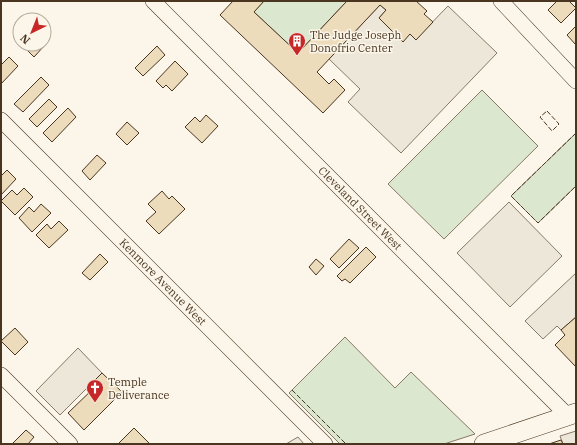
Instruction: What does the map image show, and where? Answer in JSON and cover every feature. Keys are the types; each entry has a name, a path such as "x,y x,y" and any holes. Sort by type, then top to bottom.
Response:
{"main road":[{"path":"484,444 572,414"}],"street":[{"name":"Cleveland Street West","path":"153,1 572,414"},
{"path":"501,1 576,81"},
{"name":"Kenmore Avenue West","path":"1,120 324,444"},
{"path":"1,375 70,444"}],"green space":[{"path":"264,1 347,1 298,53 254,12"},
{"path":"482,90 538,146 444,239 388,184"},
{"path":"576,133 576,186 538,223 511,196"},
{"path":"345,337 395,388 411,372 475,434 444,444 340,444 289,393"}],"shaded area":[{"path":"380,5 386,10 379,18 403,41 410,34 416,39 448,6 497,53 401,153 348,102 360,89 329,59"},
{"path":"509,202 562,256 510,307 457,253"},
{"path":"576,273 576,317 561,330 557,326 543,339 525,321"},
{"path":"78,348 102,373 60,415 36,391"},
{"path":"576,431 576,444 563,444 560,436"},
{"path":"298,437 304,444 286,444"}],"building":[{"name":"The Judge Joseph Donofrio Center","path":"233,1 264,1 254,12 298,53 347,1 416,1 427,11 424,14 433,22 416,40 410,34 403,42 379,18 386,10 380,5 317,72 329,84 334,79 345,90 323,113 220,15"},
{"path":"557,1 569,1 576,8 561,23 548,10"},
{"path":"576,26 576,45 567,35"},
{"path":"157,46 165,55 143,76 135,68"},
{"path":"29,52 39,52 34,57"},
{"path":"9,57 18,66 1,84 1,65"},
{"path":"175,61 188,74 172,91 166,85 163,88 156,81"},
{"path":"41,77 49,85 23,112 14,104"},
{"path":"49,99 57,107 37,127 29,119"},
{"path":"68,108 76,117 52,142 43,133"},
{"path":"206,115 218,126 202,143 185,127 195,117 200,122"},
{"path":"127,122 139,133 127,145 116,134"},
{"path":"97,155 106,163 90,180 82,171"},
{"path":"7,170 16,179 1,195 1,176"},
{"path":"24,188 33,197 15,215 1,201 12,190 17,195"},
{"path":"162,191 169,199 172,196 185,209 159,234 146,221 156,212 148,204"},
{"path":"41,204 51,213 32,232 19,218 29,207 34,212"},
{"path":"59,221 68,230 49,248 36,235 47,224 51,229"},
{"path":"349,239 359,248 339,268 330,259"},
{"path":"366,247 376,257 350,283 345,279 342,281 337,276"},
{"path":"100,254 108,262 90,280 82,273"},
{"path":"316,259 324,266 316,275 309,267"},
{"path":"576,317 576,367 555,345 565,335 561,330"},
{"path":"15,328 28,342 15,355 1,341"},
{"name":"Temple Deliverance","path":"102,373 122,392 84,430 68,413 98,384 94,381"},
{"path":"134,428 150,444 118,444"},
{"path":"26,430 34,437 28,444 12,444"},
{"path":"561,440 563,444 549,444"}],"fence":[{"path":"547,111 559,124 552,131 540,117 547,111"},
{"path":"576,133 511,196 538,223 576,186"},
{"path":"292,390 346,444"}],"place":[{"name":"The Judge Joseph Donofrio Center","path":"297,56"},
{"name":"Temple Deliverance","path":"95,403"}]}
